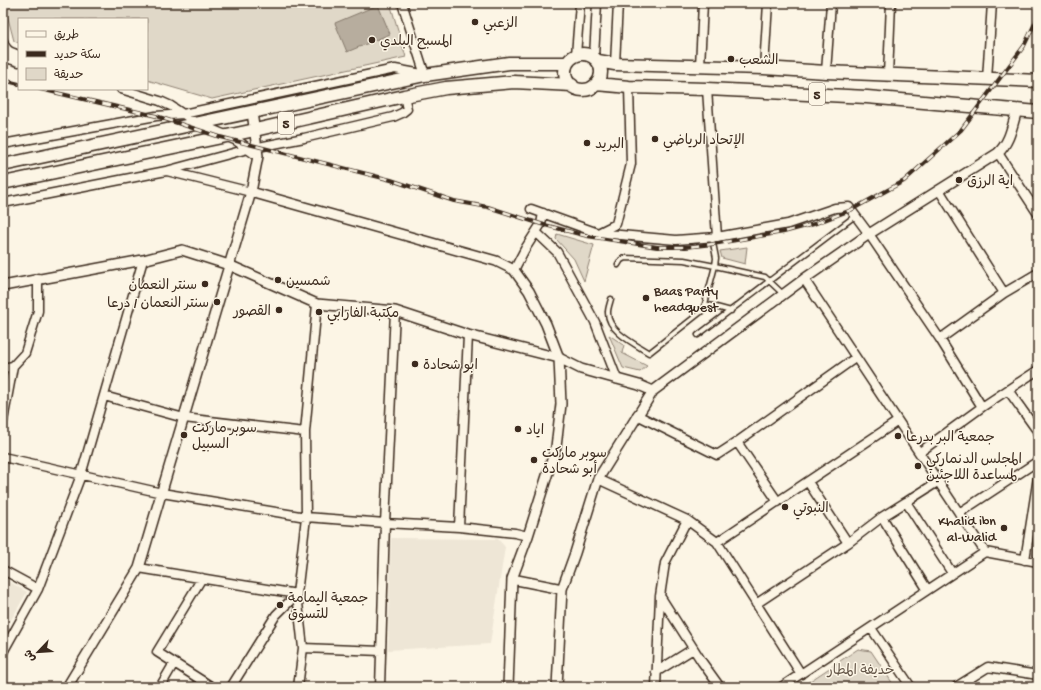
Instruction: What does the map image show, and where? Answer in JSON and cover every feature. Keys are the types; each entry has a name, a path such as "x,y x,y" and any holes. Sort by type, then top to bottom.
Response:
{"main road":[{"path":"582,54 596,59 601,71 601,76 592,88 581,89 572,85 568,81 566,69 572,59 582,54"},
{"name":"5","path":"3,165 425,75 509,63 572,59"},
{"name":"5","path":"596,59 615,64 764,68 1038,81"},
{"name":"5","path":"3,182 255,130 404,96 446,88 514,82 572,85"},
{"name":"5","path":"596,84 628,87 707,89 867,97 1038,112"}],"street":[{"path":"3,144 156,116 183,114 395,69 425,75 402,3"},
{"path":"572,59 580,3"},
{"path":"596,59 597,3"},
{"path":"615,64 618,3"},
{"path":"700,66 703,3"},
{"path":"764,68 768,3"},
{"path":"826,72 831,3"},
{"path":"888,75 890,3"},
{"path":"987,79 992,3"},
{"path":"3,41 4,53"},
{"path":"4,53 10,52 18,55"},
{"path":"4,53 18,61"},
{"path":"598,233 616,224 631,164 628,87"},
{"path":"707,89 715,238"},
{"path":"124,90 160,101 198,124 236,140 254,151"},
{"path":"3,203 166,171 393,117 407,109 404,96"},
{"path":"557,687 562,590 598,480 653,391 783,294 869,234 998,153 1005,146 1010,135 1017,110"},
{"path":"67,687 139,568 251,192 255,130 252,112"},
{"path":"998,153 1038,214"},
{"path":"166,171 251,192 496,260 514,270 529,291 546,324 559,358 561,404 556,447 528,536 512,579 508,687"},
{"path":"939,190 1004,293"},
{"path":"531,209 598,233 676,240 715,238 788,224 835,208 849,207 940,339 982,407"},
{"path":"514,270 541,224 543,213"},
{"path":"536,232 557,252 595,322 617,379"},
{"path":"3,286 38,278 143,260 182,250 229,265 317,304 396,311 468,335 559,358 581,369 639,385 653,391"},
{"path":"3,652 38,589 81,475 143,260"},
{"path":"940,339 1004,293 1038,273"},
{"path":"3,421 13,366 25,353 38,311 38,278"},
{"path":"804,279 985,552 1038,562"},
{"path":"298,687 303,648 298,594 306,517 305,432 317,304"},
{"path":"380,687 385,523 396,311"},
{"path":"459,527 468,335"},
{"path":"637,415 717,455 738,442 855,358"},
{"path":"3,368 13,366"},
{"path":"920,452 982,407 1038,370"},
{"path":"1008,390 1038,432"},
{"path":"104,396 184,418 305,432"},
{"path":"717,542 898,421"},
{"path":"738,442 778,502"},
{"path":"3,457 162,492 306,517 459,527 515,533 528,536"},
{"path":"959,513 1038,461"},
{"path":"1025,560 1038,477"},
{"path":"598,480 687,520 717,542 801,674"},
{"path":"756,604 848,544 882,517 939,481"},
{"path":"808,482 848,544"},
{"path":"906,502 952,574"},
{"path":"882,517 927,589"},
{"path":"656,687 660,596 665,563 687,520"},
{"path":"782,687 927,589 985,552"},
{"path":"139,568 298,594"},
{"path":"3,570 38,589"},
{"path":"202,578 157,652 212,687"},
{"path":"512,579 562,590"},
{"path":"231,687 276,615 298,594"},
{"path":"660,596 693,649 720,687"},
{"path":"871,628 911,687"},
{"path":"303,648 381,651"},
{"path":"656,672 693,649"},
{"path":"160,687 174,664"},
{"path":"956,687 988,667 1038,675"}],"lane":[{"path":"698,335 856,216"},
{"path":"611,299 608,312 610,324 626,339 649,353 701,312 705,304 716,266 715,238"},
{"path":"618,265 621,260 625,258 684,260 764,277 783,294"},
{"path":"705,304 731,311"}],"shaded area":[{"path":"378,5 390,34 347,52 335,23"},
{"path":"391,538 498,539 505,547 490,644 388,650"},
{"path":"3,578 27,592 3,634"}],"green space":[{"path":"4,3 390,3 406,57 212,99 148,80 148,18 18,18 18,43 14,41"},
{"path":"557,234 594,245 584,281 574,259 556,239"},
{"path":"747,247 745,264 722,258 720,251"},
{"path":"609,335 624,345 622,353 647,366 640,372 623,368"},
{"path":"1038,509 1038,555 1033,555"},
{"name":"حديفة المطار","path":"858,649 871,651 895,687 801,687"}],"railway":[{"path":"44,90 156,116 220,137 391,180 454,201 488,207 541,224 587,236 657,247 686,247 784,232 814,224 851,210 904,181 961,130 1024,46 1038,17"},
{"path":"3,80 18,84"}],"place":[{"name":"الزعبي","path":"475,22"},
{"name":"المسبح البلدي","path":"372,40"},
{"name":"الشعب","path":"731,59"},
{"name":"الإتحاد الرياضي","path":"655,139"},
{"name":"البريد","path":"587,143"},
{"name":"اية الرزق","path":"959,180"},
{"name":"شمسين","path":"278,280"},
{"name":"سنتر النعمان","path":"205,284"},
{"name":"Baas Party headquest","path":"646,298"},
{"name":"سنتر النعمان / درعا","path":"217,302"},
{"name":"القصور","path":"279,310"},
{"name":"مكتبة الفارابي","path":"319,312"},
{"name":"ابو شحادة","path":"415,364"},
{"name":"اياد","path":"518,429"},
{"name":"سوبر ماركت السبيل","path":"184,435"},
{"name":"جمعية البر بدرعا","path":"898,436"},
{"name":"سوبر ماركت أبو شحادة","path":"534,460"},
{"name":"المجلس الدنماركي لمساعدة اللاجئين","path":"918,466"},
{"name":"النبوتي","path":"785,507"},
{"name":"Khalid ibn al-Walid","path":"1004,528"},
{"name":"جمعية اليمامة للتسوق","path":"280,605"}]}
